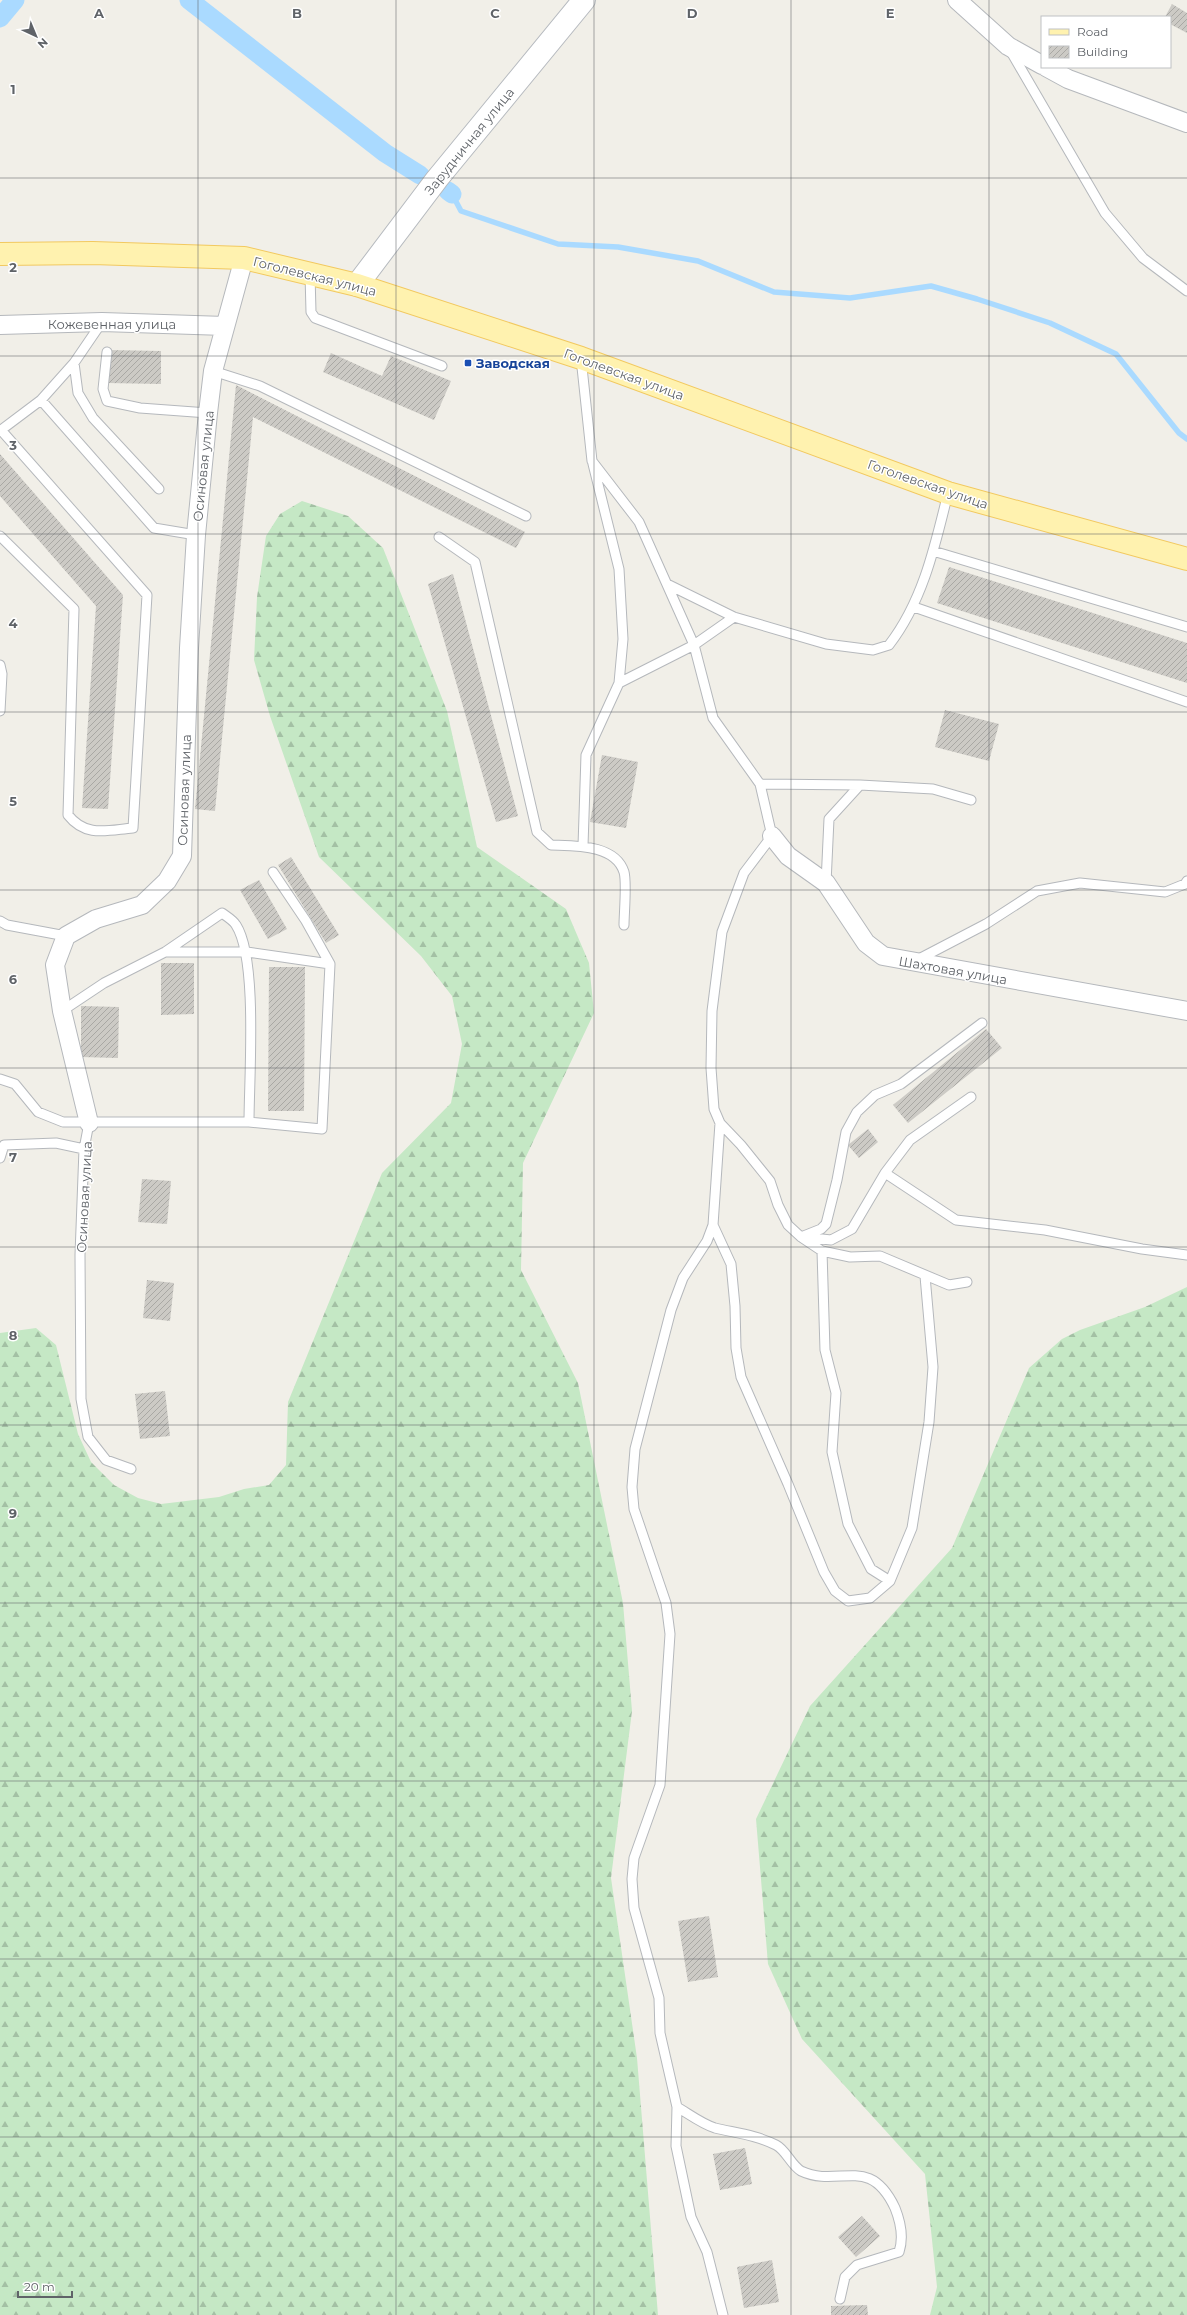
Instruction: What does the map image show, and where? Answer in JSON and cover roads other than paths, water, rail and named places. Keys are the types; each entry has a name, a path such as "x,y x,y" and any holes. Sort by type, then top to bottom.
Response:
{"main road":[{"name":"Гоголевская улица","path":"0,254 93,252 244,258 357,285 581,358 948,493 1187,559"}],"street":[{"name":"Зарудничная улица","path":"357,285 437,180 584,0"},
{"path":"957,0 1008,46 1041,64"},
{"path":"1048,68 1068,79 1187,123"},
{"name":"Осиновая улица","path":"89,1123 62,1011 55,965 66,936 96,920 142,905 167,881 182,856 189,648 196,535 208,413 213,371 244,258"},
{"name":"Кожевенная улица","path":"0,325 102,322 225,326"},
{"name":"Шахтовая улица","path":"772,836 788,856 826,883 872,948 890,959 1187,1011"}],"lane":[{"path":"1008,46 1105,213 1143,258 1187,291"},
{"path":"310,274 311,312 316,318 442,366"},
{"path":"0,536 74,608 68,815 76,825 86,830 133,828 147,595 1,430 41,400 74,363 102,322"},
{"path":"106,352 103,389 107,401 140,408 208,413"},
{"path":"581,358 592,460 619,569 623,639 619,683 586,755 583,846"},
{"path":"74,363 78,393 93,418 159,489"},
{"path":"213,371 260,386 526,516"},
{"path":"41,400 154,528 196,535"},
{"path":"592,460 640,522 694,646 713,718 760,784 772,836 744,873 722,932 712,1011 711,1068 714,1109 720,1123 742,1145 770,1181 778,1206 788,1225 801,1237 822,1251 850,1257 880,1256 949,1285 967,1282"},
{"path":"667,584 734,616 826,644 873,650 889,645 914,607 934,551 948,493"},
{"path":"439,537 475,562 538,832 551,845 583,846 612,855 624,872 624,925"},
{"path":"934,551 1187,627"},
{"path":"914,607 1187,702"},
{"path":"619,683 694,646 734,616"},
{"path":"0,665 2,674 0,711"},
{"path":"760,784 860,785 933,789 971,800"},
{"path":"826,883 829,819 860,785"},
{"path":"0,1079 14,1084 38,1112 63,1122 249,1122 322,1128 330,964 306,921 273,872"},
{"path":"912,962 986,924 1037,891 1080,883 1165,892 1185,884 1187,881"},
{"path":"62,1011 104,983 165,952 222,913 236,925 247,952 250,994 249,1122"},
{"path":"0,921 7,925 66,936"},
{"path":"165,952 247,952 330,964"},
{"path":"801,1237 821,1229 826,1224 837,1180 846,1132 857,1112 875,1094 901,1084 982,1023"},
{"path":"801,1237 831,1240 852,1229 885,1173 910,1140 971,1097"},
{"name":"Осиновая улица","path":"89,1123 84,1149 80,1255 81,1399 88,1437 106,1460 131,1470"},
{"path":"720,1123 713,1225 707,1241 683,1278 670,1310 635,1449 632,1487 634,1509 666,1603 670,1634 660,1785 634,1858 632,1879 634,1908 659,1998 660,2033 677,2107 676,2146 691,2217 707,2252 723,2315"},
{"path":"0,1158 4,1145 56,1143 84,1149"},
{"path":"885,1173 956,1220 1045,1230 1142,1249 1187,1255"},
{"path":"713,1225 731,1264 735,1306 736,1348 741,1377 788,1484 824,1572 835,1591 848,1601 870,1598 890,1581 912,1528 929,1422 933,1367 925,1276"},
{"path":"822,1251 825,1350 836,1393 832,1452 848,1524 871,1569 890,1581"},
{"path":"677,2107 713,2128 757,2137 778,2146 800,2170 819,2176 849,2174 870,2178 887,2192 898,2215 903,2239 899,2252 857,2265 845,2277 840,2299"}],"waterway":[{"path":"0,18 15,0"},
{"path":"189,0 385,153 420,175"},
{"path":"448,191 452,194"},
{"path":"452,194 461,211 558,244 618,247 698,261 774,292 850,298 931,286 977,299 1050,323 1116,354 1179,433 1187,439"}],"place":[{"name":"Заводская","path":"468,363"}]}
